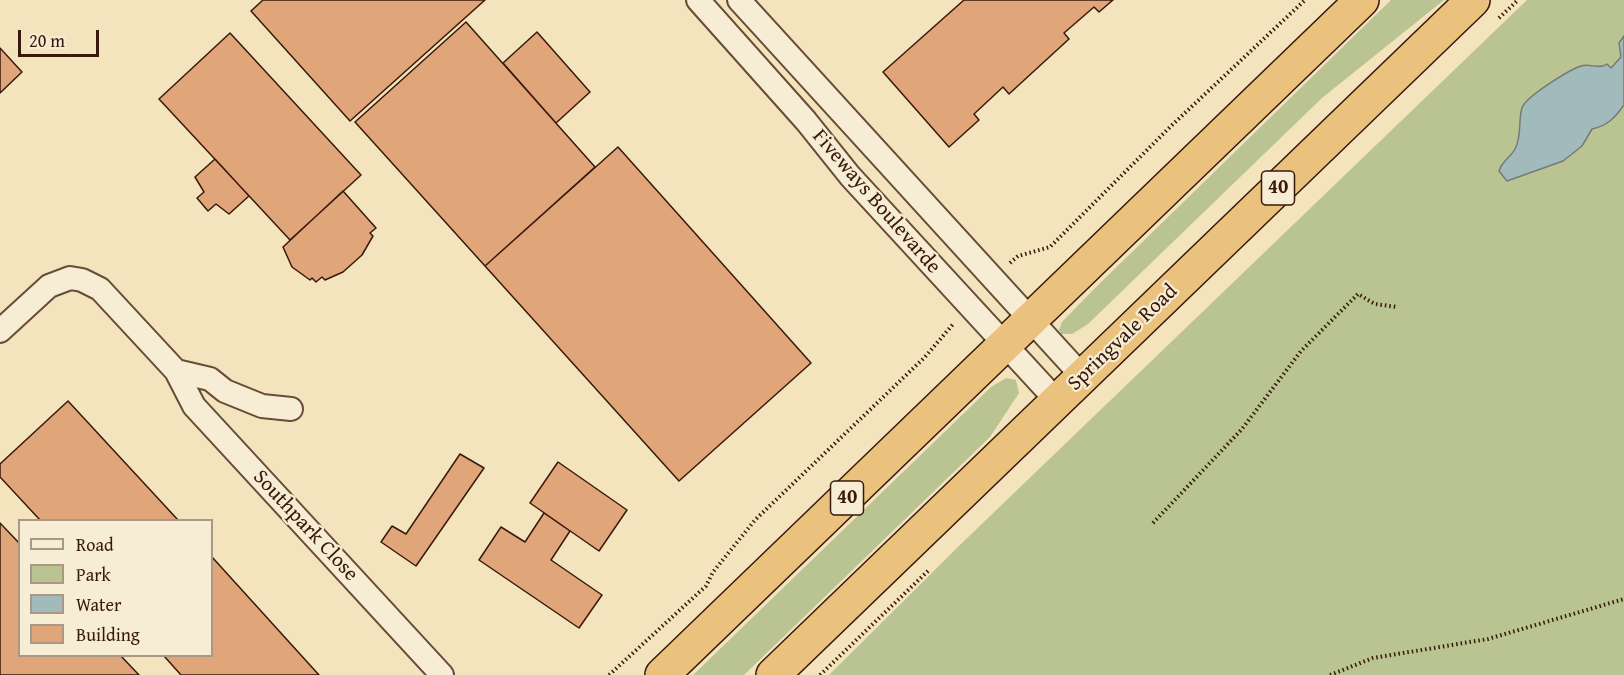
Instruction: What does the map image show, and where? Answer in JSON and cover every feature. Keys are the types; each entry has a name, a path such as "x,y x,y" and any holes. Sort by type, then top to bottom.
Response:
{"highway":[{"name":"40","path":"662,675 1362,0"},
{"name":"Springvale Road","path":"772,675 1473,0"}],"street":[{"name":"Fiveways Boulevarde","path":"698,0 969,308 1057,401"},
{"name":"Fiveways Boulevarde","path":"739,0 1083,377"},
{"name":"Southpark Close","path":"0,331 49,286 70,278 82,280 100,289 176,371 194,406 442,675"},
{"path":"176,371 210,380 225,391 254,404 291,409"}],"path":[{"path":"994,279 1018,256 1050,247 1170,127 1305,0"},
{"path":"1153,524 1242,429 1301,351 1358,294 1375,304 1397,307"},
{"path":"609,675 706,586 713,572 755,520 925,357 969,308"},
{"path":"1330,675 1373,658 1488,639 1624,599"}],"green space":[{"path":"1391,0 1444,0 1322,98 1088,324 1072,334 1061,334 1059,330 1062,322 1093,290"},
{"path":"1527,0 1624,0 1624,675 829,675 962,543"},
{"path":"1006,378 1016,380 1019,393 990,437 744,675 693,675 991,387"}],"water":[{"path":"1624,36 1624,105 1617,114 1606,124 1592,129 1582,146 1563,161 1507,181 1499,171 1517,144 1521,113 1525,103 1548,84 1581,66 1607,64 1611,68 1621,57 1619,43"}],"building":[{"path":"263,0 485,0 350,121 251,11"},
{"path":"964,0 1113,0 1099,12 1094,7 1064,33 1069,39 1009,94 1003,87 974,114 979,120 949,147 883,72"},
{"path":"466,22 595,167 485,266 355,122"},
{"path":"537,32 590,92 556,123 503,63"},
{"path":"230,33 361,175 290,240 159,99"},
{"path":"0,48 22,72 0,93"},
{"path":"618,147 811,363 679,481 485,266"},
{"path":"215,159 249,196 229,214 216,204 208,211 197,198 204,192 195,177"},
{"path":"343,191 376,228 370,233 373,236 362,255 343,272 325,280 322,277 316,282 312,278 310,280 292,267 283,247"},
{"path":"68,401 177,519 39,519 0,477 0,464"},
{"path":"460,454 484,468 416,566 381,542 392,526 406,534"},
{"path":"558,462 627,510 599,551 530,503"},
{"path":"544,513 570,531 551,560 602,595 579,628 479,560 501,527 525,542"},
{"path":"0,523 18,542 18,657 122,657 139,675 0,675"},
{"path":"213,558 319,675 181,675 165,657 213,657"}]}
